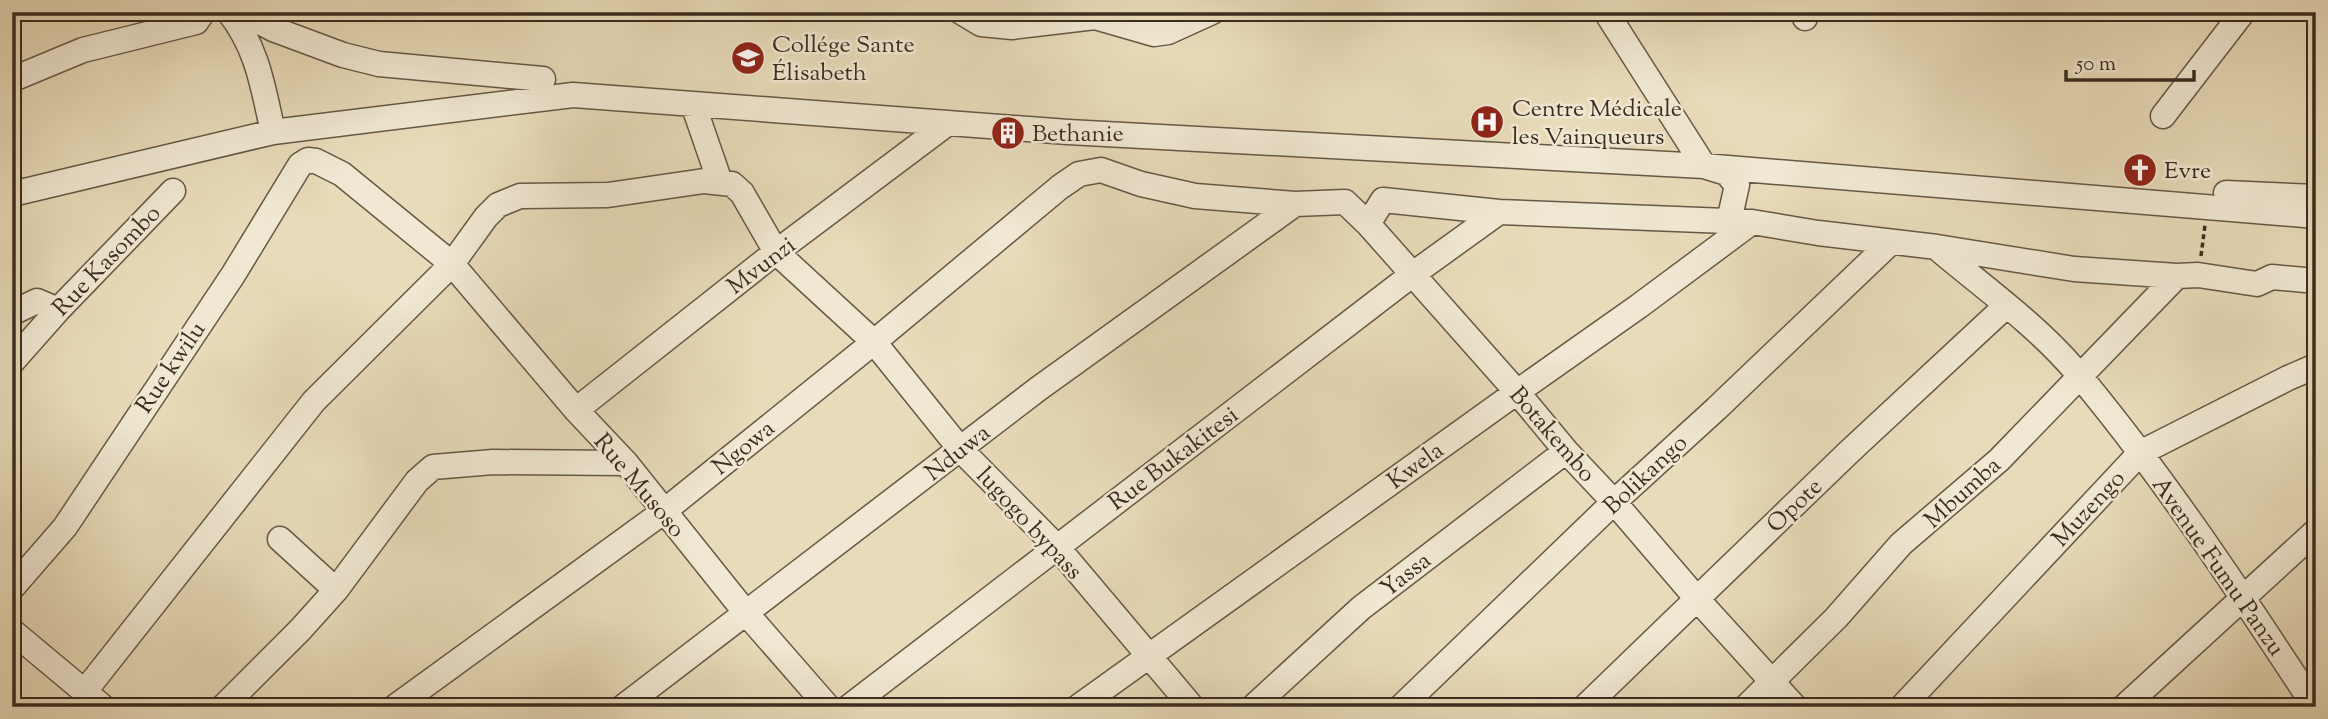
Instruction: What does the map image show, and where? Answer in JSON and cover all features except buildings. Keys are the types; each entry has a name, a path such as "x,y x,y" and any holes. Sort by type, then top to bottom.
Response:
{"street":[{"path":"18,77 83,50 196,22 203,12"},
{"path":"229,12 243,30 260,72 273,132"},
{"path":"241,12 273,29 343,55 379,64 543,79"},
{"path":"961,12 981,24 1012,27 1095,17 1154,34 1182,27 1212,12"},
{"path":"1606,12 1704,166 1730,174 1737,185 1741,222"},
{"path":"2164,116 2243,12"},
{"path":"12,194 273,132 573,96 1068,132 1704,166 2212,200 2316,216"},
{"name":"lugogo bypass","path":"693,104 726,183 742,193 776,252 874,342 961,450 1057,547 1147,657 1192,707"},
{"name":"Mvunzi","path":"576,410 776,252 948,123"},
{"name":"Rue kwilu","path":"12,588 65,527 233,275 300,165 308,160 328,167"},
{"name":"Rue Musoso","path":"328,167 342,174 452,264 576,410 626,463 746,613 828,707"},
{"name":"Botakembo","path":"1079,174 1101,170 1141,184 1195,197 1295,204 1345,202 1368,223 1517,392 1566,452 1614,502 1795,707"},
{"name":"Ngowa","path":"395,707 663,512 1079,174"},
{"path":"15,639 94,699 314,401 452,264 498,205 520,196 608,195 704,181 726,183"},
{"name":"Rue Kasombo","path":"12,362 58,310 173,191"},
{"path":"2212,200 2316,197"},
{"path":"1368,223 1383,200 1499,212 1741,222 1937,247 2074,270 2188,276 2257,284 2272,277 2316,281"},
{"name":"Nduwa","path":"623,707 1038,389 1295,204"},
{"name":"Rue Bukakitesi","path":"849,707 1413,274 1499,212"},
{"name":"Kwela","path":"1078,707 1639,306 1741,222"},
{"name":"Bolikango","path":"1401,707 1614,502 1716,410 1891,243"},
{"name":"Avenue Fumu Panzu","path":"1937,247 2041,337 2078,376 2140,453 2243,597 2314,706"},
{"name":"Mbumba","path":"1746,707 1836,618 1901,544 1999,460 2078,376 2188,276"},
{"path":"12,313 37,301 58,310"},
{"name":"Opote","path":"1585,707 1850,451 2006,306"},
{"name":"Muzengo","path":"1902,707 2140,453 2316,366"},
{"name":"Yassa","path":"1253,707 1361,608 1566,452"},
{"path":"223,707 336,590 416,481 433,467 493,462 626,463"},
{"path":"2124,707 2316,531"},
{"path":"280,539 336,590"}],"path":[{"path":"2188,276 2212,200"}],"place":[{"name":"Collége Sante Élisabeth","path":"748,58"},
{"name":"Centre Médicale les Vainqueurs","path":"1487,122"},
{"name":"Bethanie","path":"1008,133"},
{"name":"Evre","path":"2140,170"}]}
